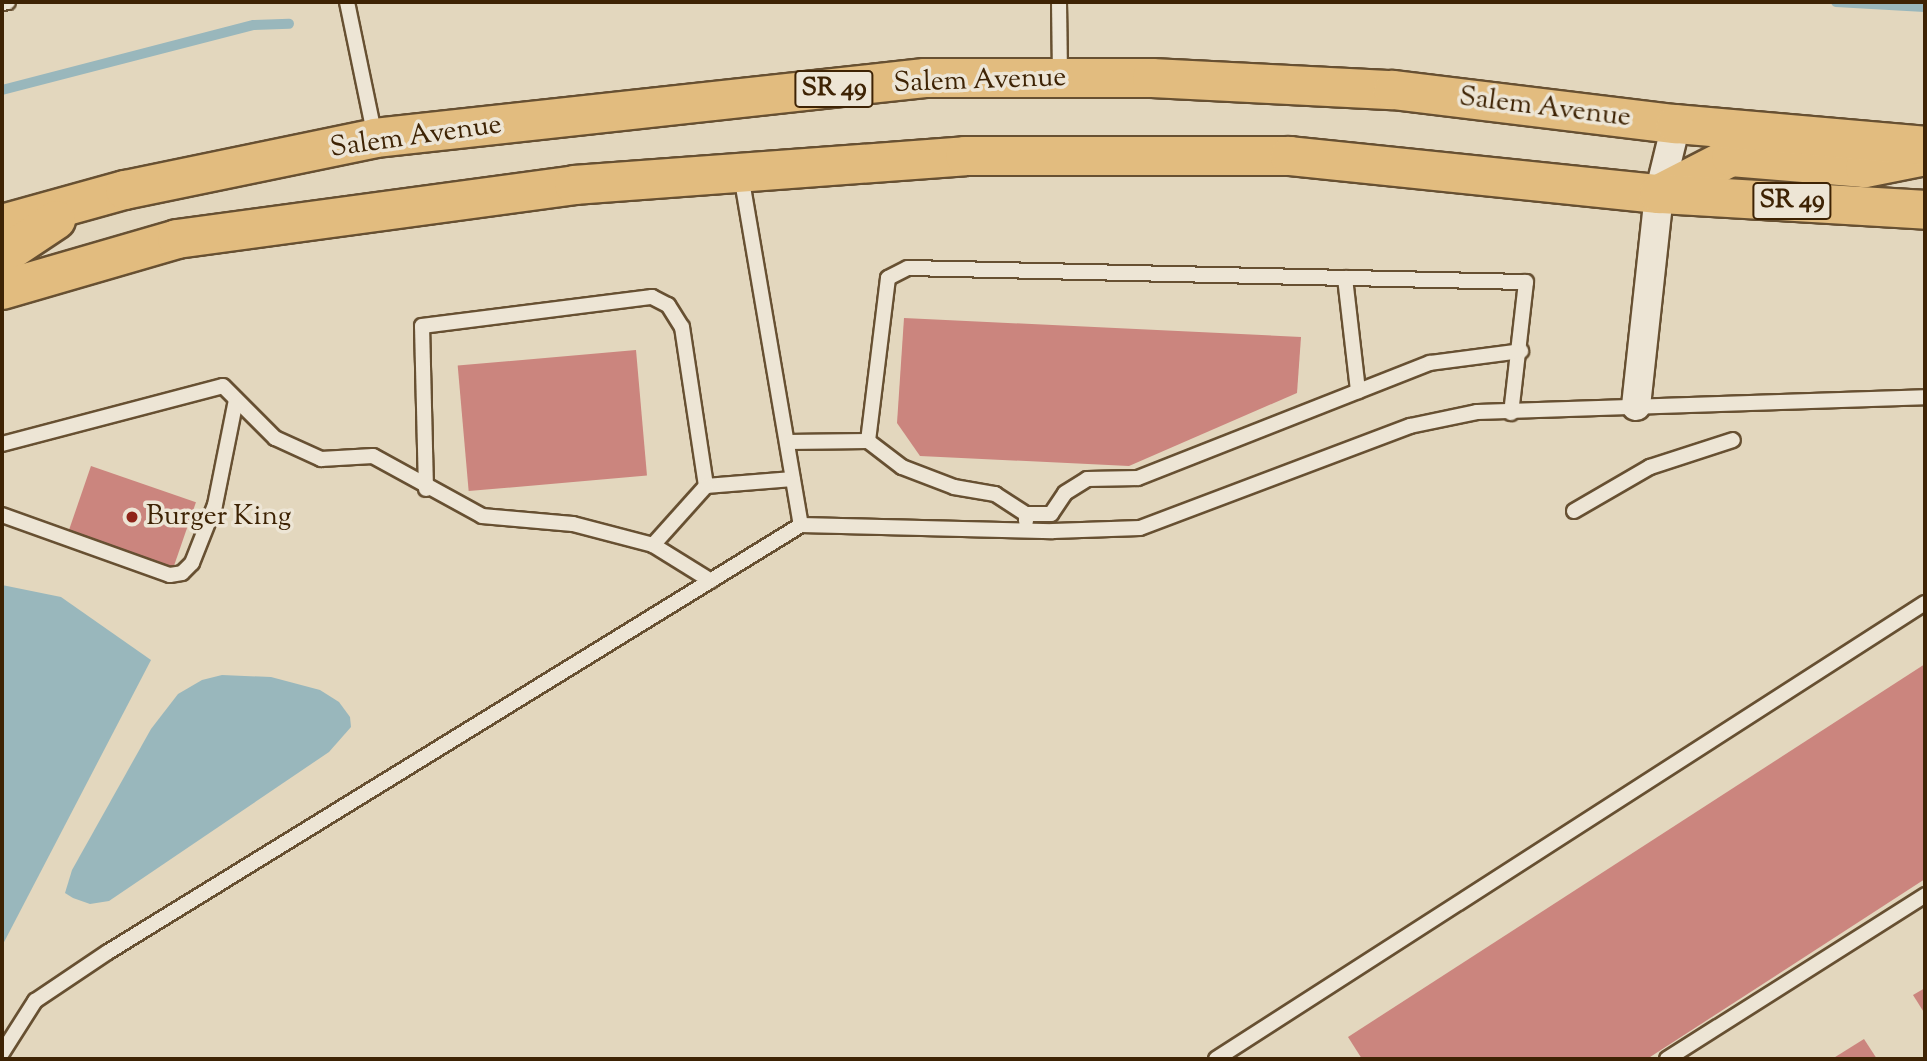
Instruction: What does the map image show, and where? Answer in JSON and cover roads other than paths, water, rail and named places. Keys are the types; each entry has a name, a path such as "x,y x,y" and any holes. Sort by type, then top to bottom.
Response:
{"highway":[{"name":"Salem Avenue","path":"2,224 84,201 375,138 925,78 1153,78 1393,90 1676,124 1925,145"},
{"name":"SR 49","path":"2,290 177,239 574,185 965,156 1290,156 1659,194 1919,207"},
{"path":"1659,194 1731,157 1865,168 1925,156"},
{"path":"2,256 84,201"}],"street":[{"path":"1636,406 1659,194 1676,124"}],"lane":[{"path":"2,3 8,2"},
{"path":"347,2 375,138"},
{"path":"1059,2 1060,78"},
{"path":"740,173 801,525"},
{"path":"868,441 888,278 908,268 1526,282 1521,351 1511,413"},
{"path":"1345,278 1358,391"},
{"path":"426,489 422,326 652,297 668,305 682,327 706,486"},
{"path":"1026,521 1051,514 1065,493 1087,479 1138,478 1430,363 1521,351"},
{"path":"2,444 223,386 275,438 321,459 373,456 426,489 482,516 573,524 653,545 711,581"},
{"path":"2,1053 35,1001 56,987 801,525 1026,521 1140,528 1410,426 1477,412 1511,413 1636,406 1925,397"},
{"path":"2,515 170,575 181,573 192,563 215,505 236,400"},
{"path":"1574,511 1650,467 1733,440"},
{"path":"787,442 868,441 902,467 954,488 995,494 1026,521"},
{"path":"653,545 706,486 793,479"},
{"path":"1216,1059 1925,603"},
{"path":"1667,1059 1925,895"}],"water":[{"path":"2,585 61,597 151,660 2,946"},
{"path":"222,675 271,677 320,690 339,702 350,717 351,727 329,752 109,901 90,904 65,893 72,870 151,729 178,694 202,680"}],"waterway":[{"path":"1836,2 1925,7"},
{"path":"2,90 254,25 289,24"}],"place":[{"name":"Burger King","path":"132,517"}]}
